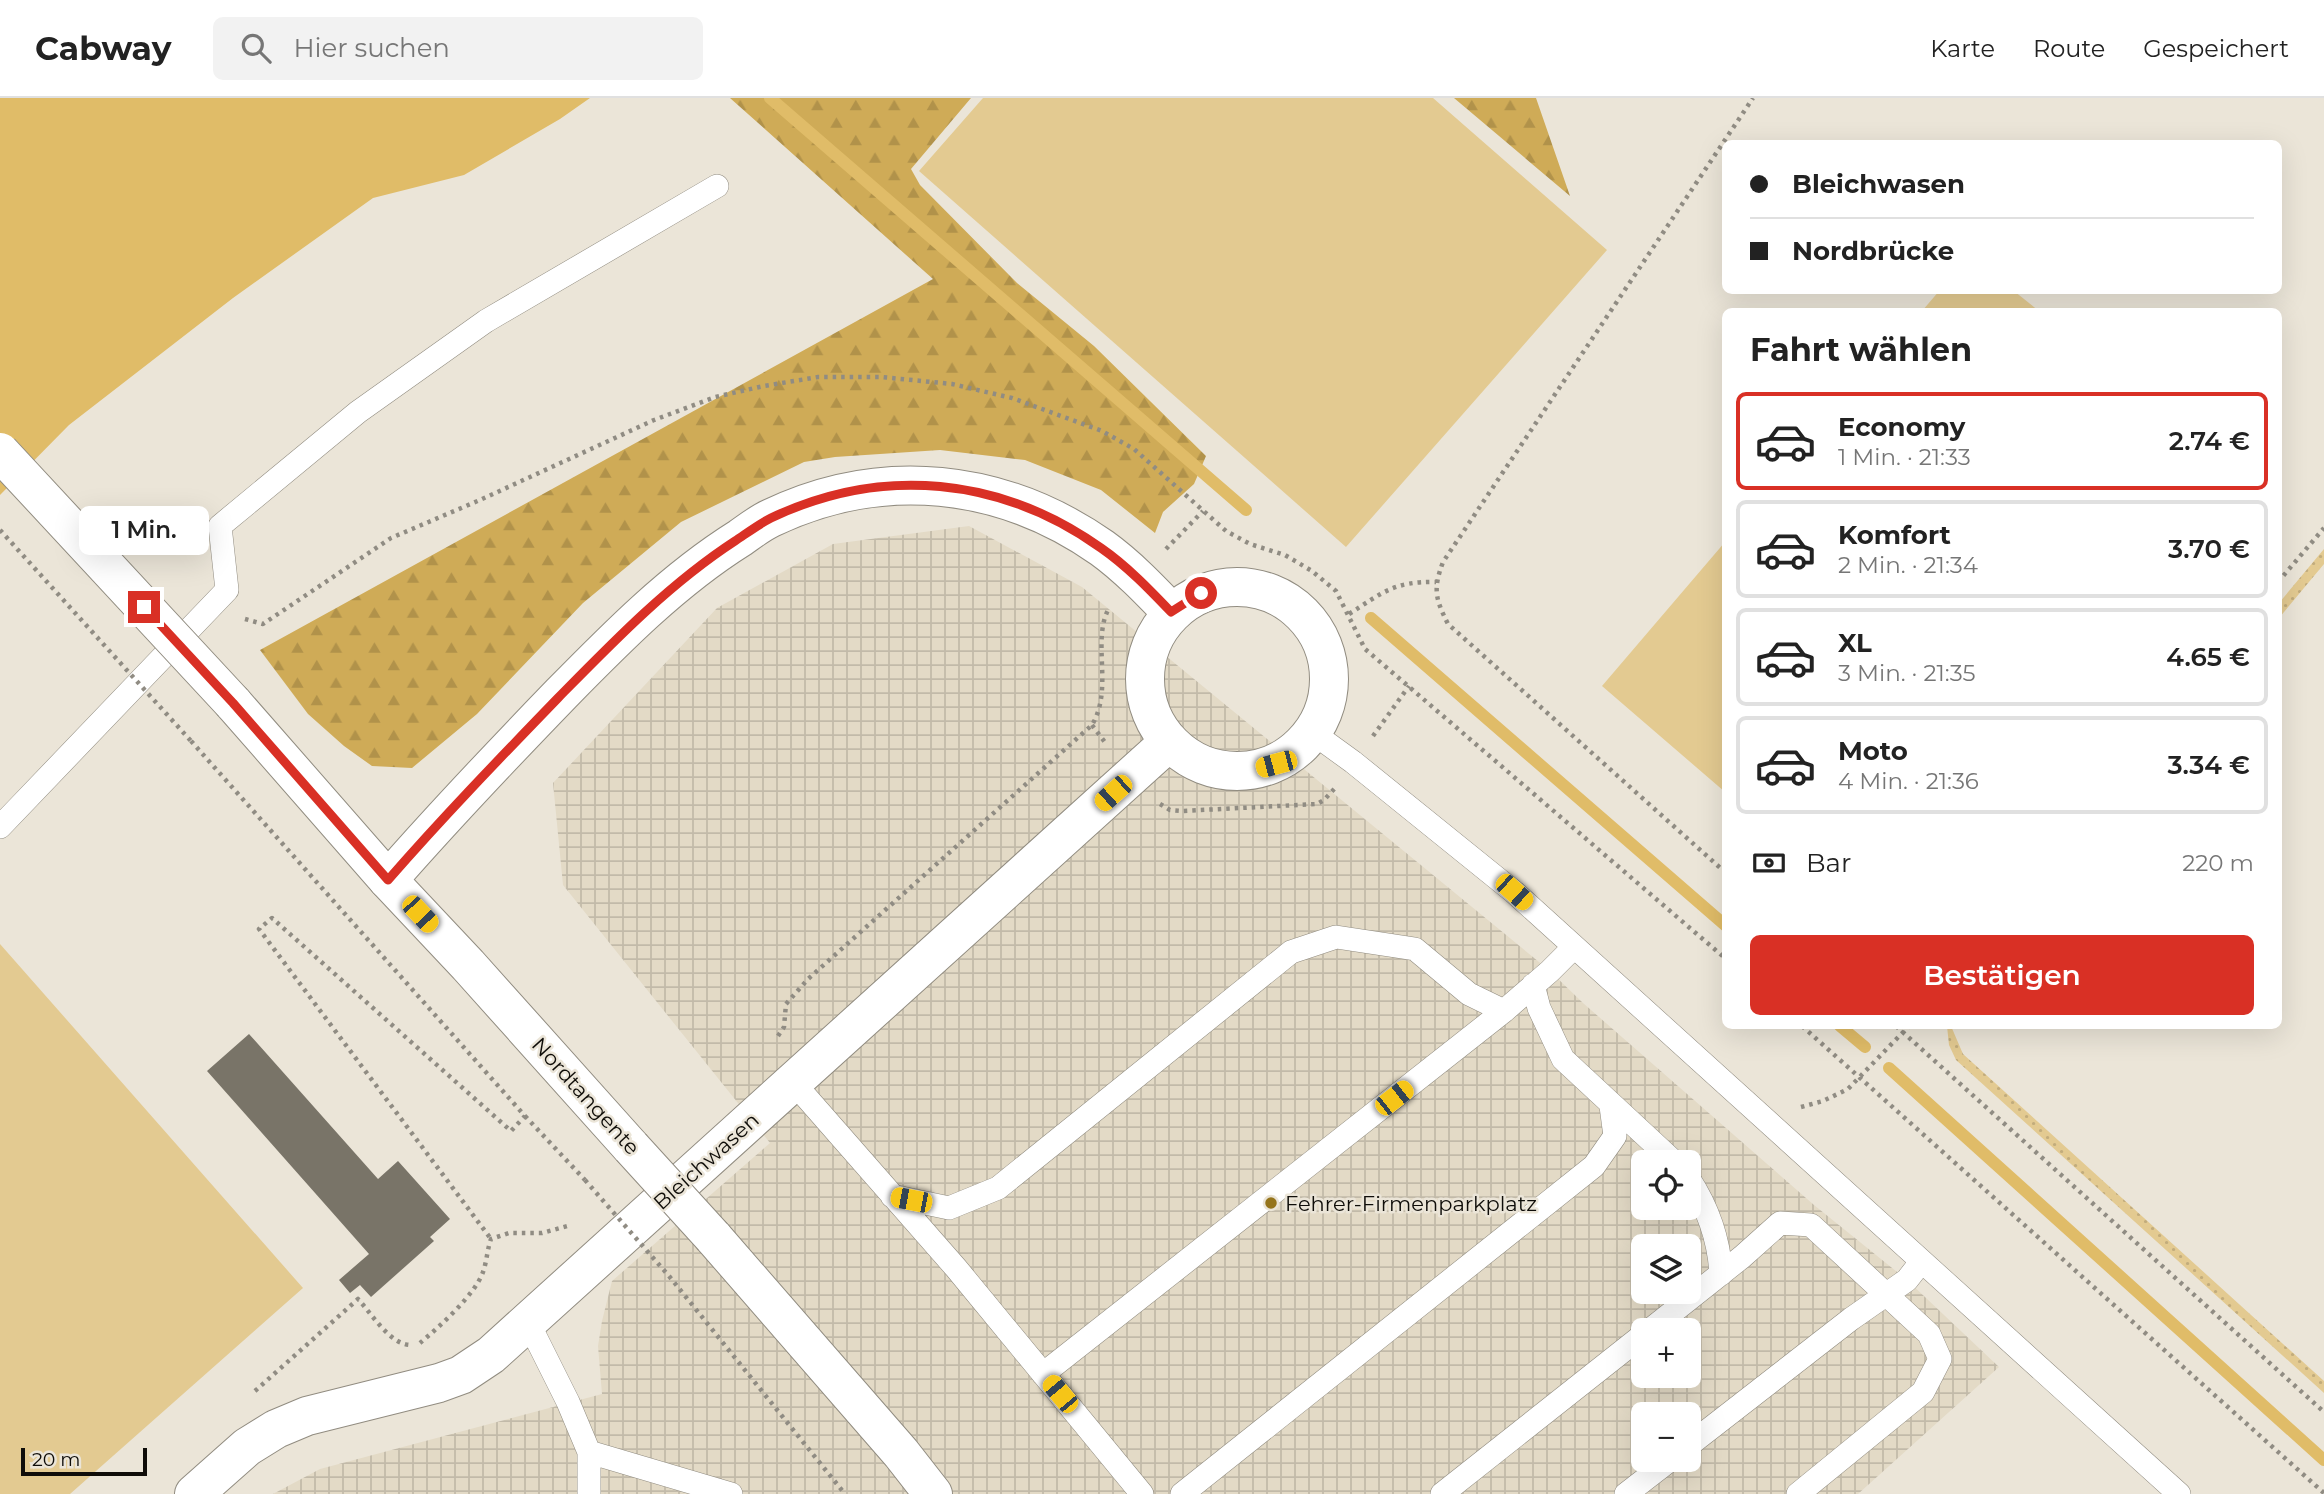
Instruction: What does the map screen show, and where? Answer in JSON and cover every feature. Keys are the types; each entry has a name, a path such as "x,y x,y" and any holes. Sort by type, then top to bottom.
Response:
{"street":[{"name":"Nordtangente","path":"0,452 233,703 388,880 713,1237 901,1453 933,1494"},
{"path":"388,880 449,809 633,622 715,554 769,519 813,500 855,489 932,485 968,489 999,498 1061,522 1103,549 1171,612"},
{"path":"1230,586 1257,588 1286,600 1308,618 1322,640 1329,668 1327,704 1313,733 1298,749 1276,764 1248,771 1221,770 1196,762 1169,742 1154,721 1145,694 1145,666 1155,636 1171,612 1201,593 1230,586"},
{"name":"Bleichwasen","path":"194,1494 247,1447 276,1429 307,1416 439,1383 461,1374 491,1355 1169,742"}],"lane":[{"path":"0,827 227,590 220,526 358,412 486,321 717,186"},
{"path":"1313,733 1514,892 2179,1494"},
{"path":"892,1196 950,1208 998,1188 1291,952 1336,937 1415,949 1469,994 1504,1011"},
{"path":"1043,1374 1504,1011 1574,947"},
{"path":"1533,985 1539,1008 1563,1059 1661,1150"},
{"path":"793,1082 956,1268 1142,1494"},
{"path":"1182,1494 1594,1167 1615,1136 1611,1105"},
{"path":"1701,1197 1720,1251 1721,1274"},
{"path":"1665,1318 1780,1223 1811,1225 1929,1334 1940,1359 1923,1392 1798,1494"},
{"path":"1701,1436 1884,1294 1908,1280 1921,1262"},
{"path":"528,1322 568,1402 589,1452 589,1494"},
{"path":"1442,1494 1631,1344"},
{"path":"589,1452 731,1494"},
{"path":"1626,1494 1654,1472"}],"path":[{"path":"1725,140 1753,98"},
{"path":"1722,144 1443,562 1436,582 1437,603 1448,624 1722,869"},
{"path":"243,618 262,624 391,538 654,419 715,397 818,377 881,377 952,384 1012,398 1102,431 1133,449 1226,531 1250,544 1285,555 1312,571 1336,591 1365,649 1722,957"},
{"path":"2282,577 2324,528"},
{"path":"0,530 585,1180 669,1276 845,1494"},
{"path":"1349,614 1384,591 1412,582 1436,582"},
{"path":"1133,775 1161,805 1170,810 1317,804 1331,794 1409,686"},
{"path":"146,701 156,692"},
{"path":"778,1038 783,1027 786,1004 808,979 1092,725"},
{"path":"491,1239 259,929 272,918 511,1131 525,1116"},
{"path":"1805,1029 2324,1493"},
{"path":"1900,1029 2324,1412"},
{"path":"1763,1118 1823,1101 1848,1089 1906,1029"},
{"path":"598,1208 608,1198"},
{"path":"247,1447 252,1394 358,1299 395,1340 408,1346 421,1343 471,1293 483,1272 491,1239 509,1233 542,1234 575,1223"}],"shaded area":[{"path":"0,98 590,98 560,119 464,175 373,198 233,298 69,425 0,495"},
{"path":"983,98 1433,98 1607,250 1346,547 919,171"},
{"path":"1937,294 2018,294 2035,308 1925,308"},
{"path":"969,526 1082,587 1550,971 1814,1205 1907,1280 1999,1367 1858,1494 273,1494 320,1469 602,1394 598,1346 612,1281 770,1143 563,885 553,783 717,608 833,544"},
{"path":"1722,546 1722,789 1602,686"},
{"path":"2324,549 2324,564 2282,614 2282,599"},
{"path":"0,944 303,1288 70,1494 0,1494"},
{"path":"1947,1029 1952,1029 1963,1054 2324,1381 2324,1393 1956,1060 1949,1045"}],"green space":[{"path":"730,98 971,98 911,169 920,185 1017,283 1094,346 1206,456 1194,484 1163,512 1155,533 1101,490 1025,460 940,450 835,457 804,462 681,522 583,603 477,714 412,768 372,766 344,746 308,714 260,650 933,279"},
{"path":"1454,98 1536,98 1570,196"}],"building":[{"path":"249,1034 378,1179 398,1161 450,1219 430,1237 434,1241 371,1297 360,1285 350,1293 339,1280 369,1254 207,1071"}],"waterway":[{"path":"770,98 1246,510"},
{"path":"1371,618 1722,923"},
{"path":"1844,1029 1865,1047"},
{"path":"1889,1068 2324,1460"}],"place":[{"name":"Fehrer-Firmenparkplatz","path":"1271,1203"}],"route":[{"path":"144,607 233,703 388,880 449,809 633,622 715,554 769,519 813,500 855,489 896,485 968,489 1061,522 1103,549 1171,612 1201,593"}]}
